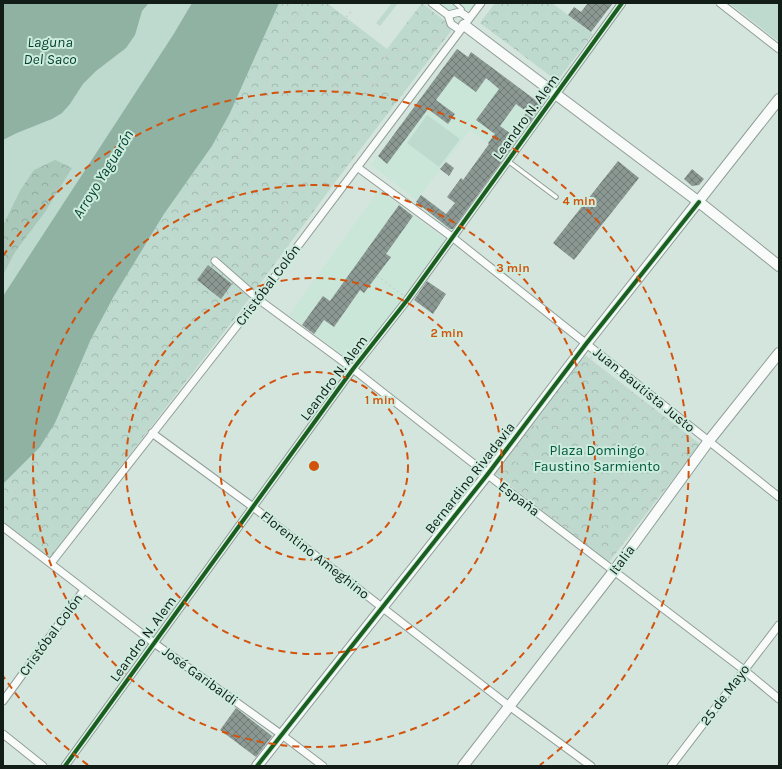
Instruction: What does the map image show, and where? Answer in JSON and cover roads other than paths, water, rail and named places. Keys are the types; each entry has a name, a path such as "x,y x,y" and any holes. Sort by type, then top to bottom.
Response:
{"street":[{"path":"432,3 448,17 451,24 462,27 556,95 699,202 779,266"},
{"name":"Cristóbal Colón","path":"51,563 258,299 480,3"},
{"name":"Leandro N. Alem","path":"65,766 353,370 408,299 622,3"},
{"path":"720,3 779,50"},
{"path":"448,17 460,12 462,27"},
{"name":"Bernardino Rivadavia","path":"257,766 487,475 586,344 779,99"},
{"name":"Juan Bautista Justo","path":"357,167 452,237 779,497"},
{"name":"España","path":"214,258 258,299 353,370 487,475 744,670 779,699"},
{"name":"Italia","path":"463,766 614,571 708,442 779,353"},
{"name":"Florentino Ameghino","path":"151,434 253,507 509,706 591,766"},
{"name":"José Garibaldi","path":"3,526 154,643 323,766"},
{"name":"Cristóbal Colón","path":"3,701 84,590"},
{"name":"25 de Mayo","path":"671,766 779,625"},
{"path":"3,734 43,766"}],"lane":[{"path":"455,3 462,9 460,12"},
{"path":"508,161 556,197"}],"water":[{"name":"Laguna Del Saco","path":"3,3 149,3 142,11 135,35 126,48 96,71 83,84 70,104 62,113 52,119 3,140"},
{"name":"Arroyo Yaguarón","path":"192,3 279,3 230,113 212,146 164,214 114,296 91,339 55,423 40,447 3,484 3,296 173,35"}],"park label":[{"name":"Plaza Domingo Faustino Sarmiento","path":"597,458"}]}
